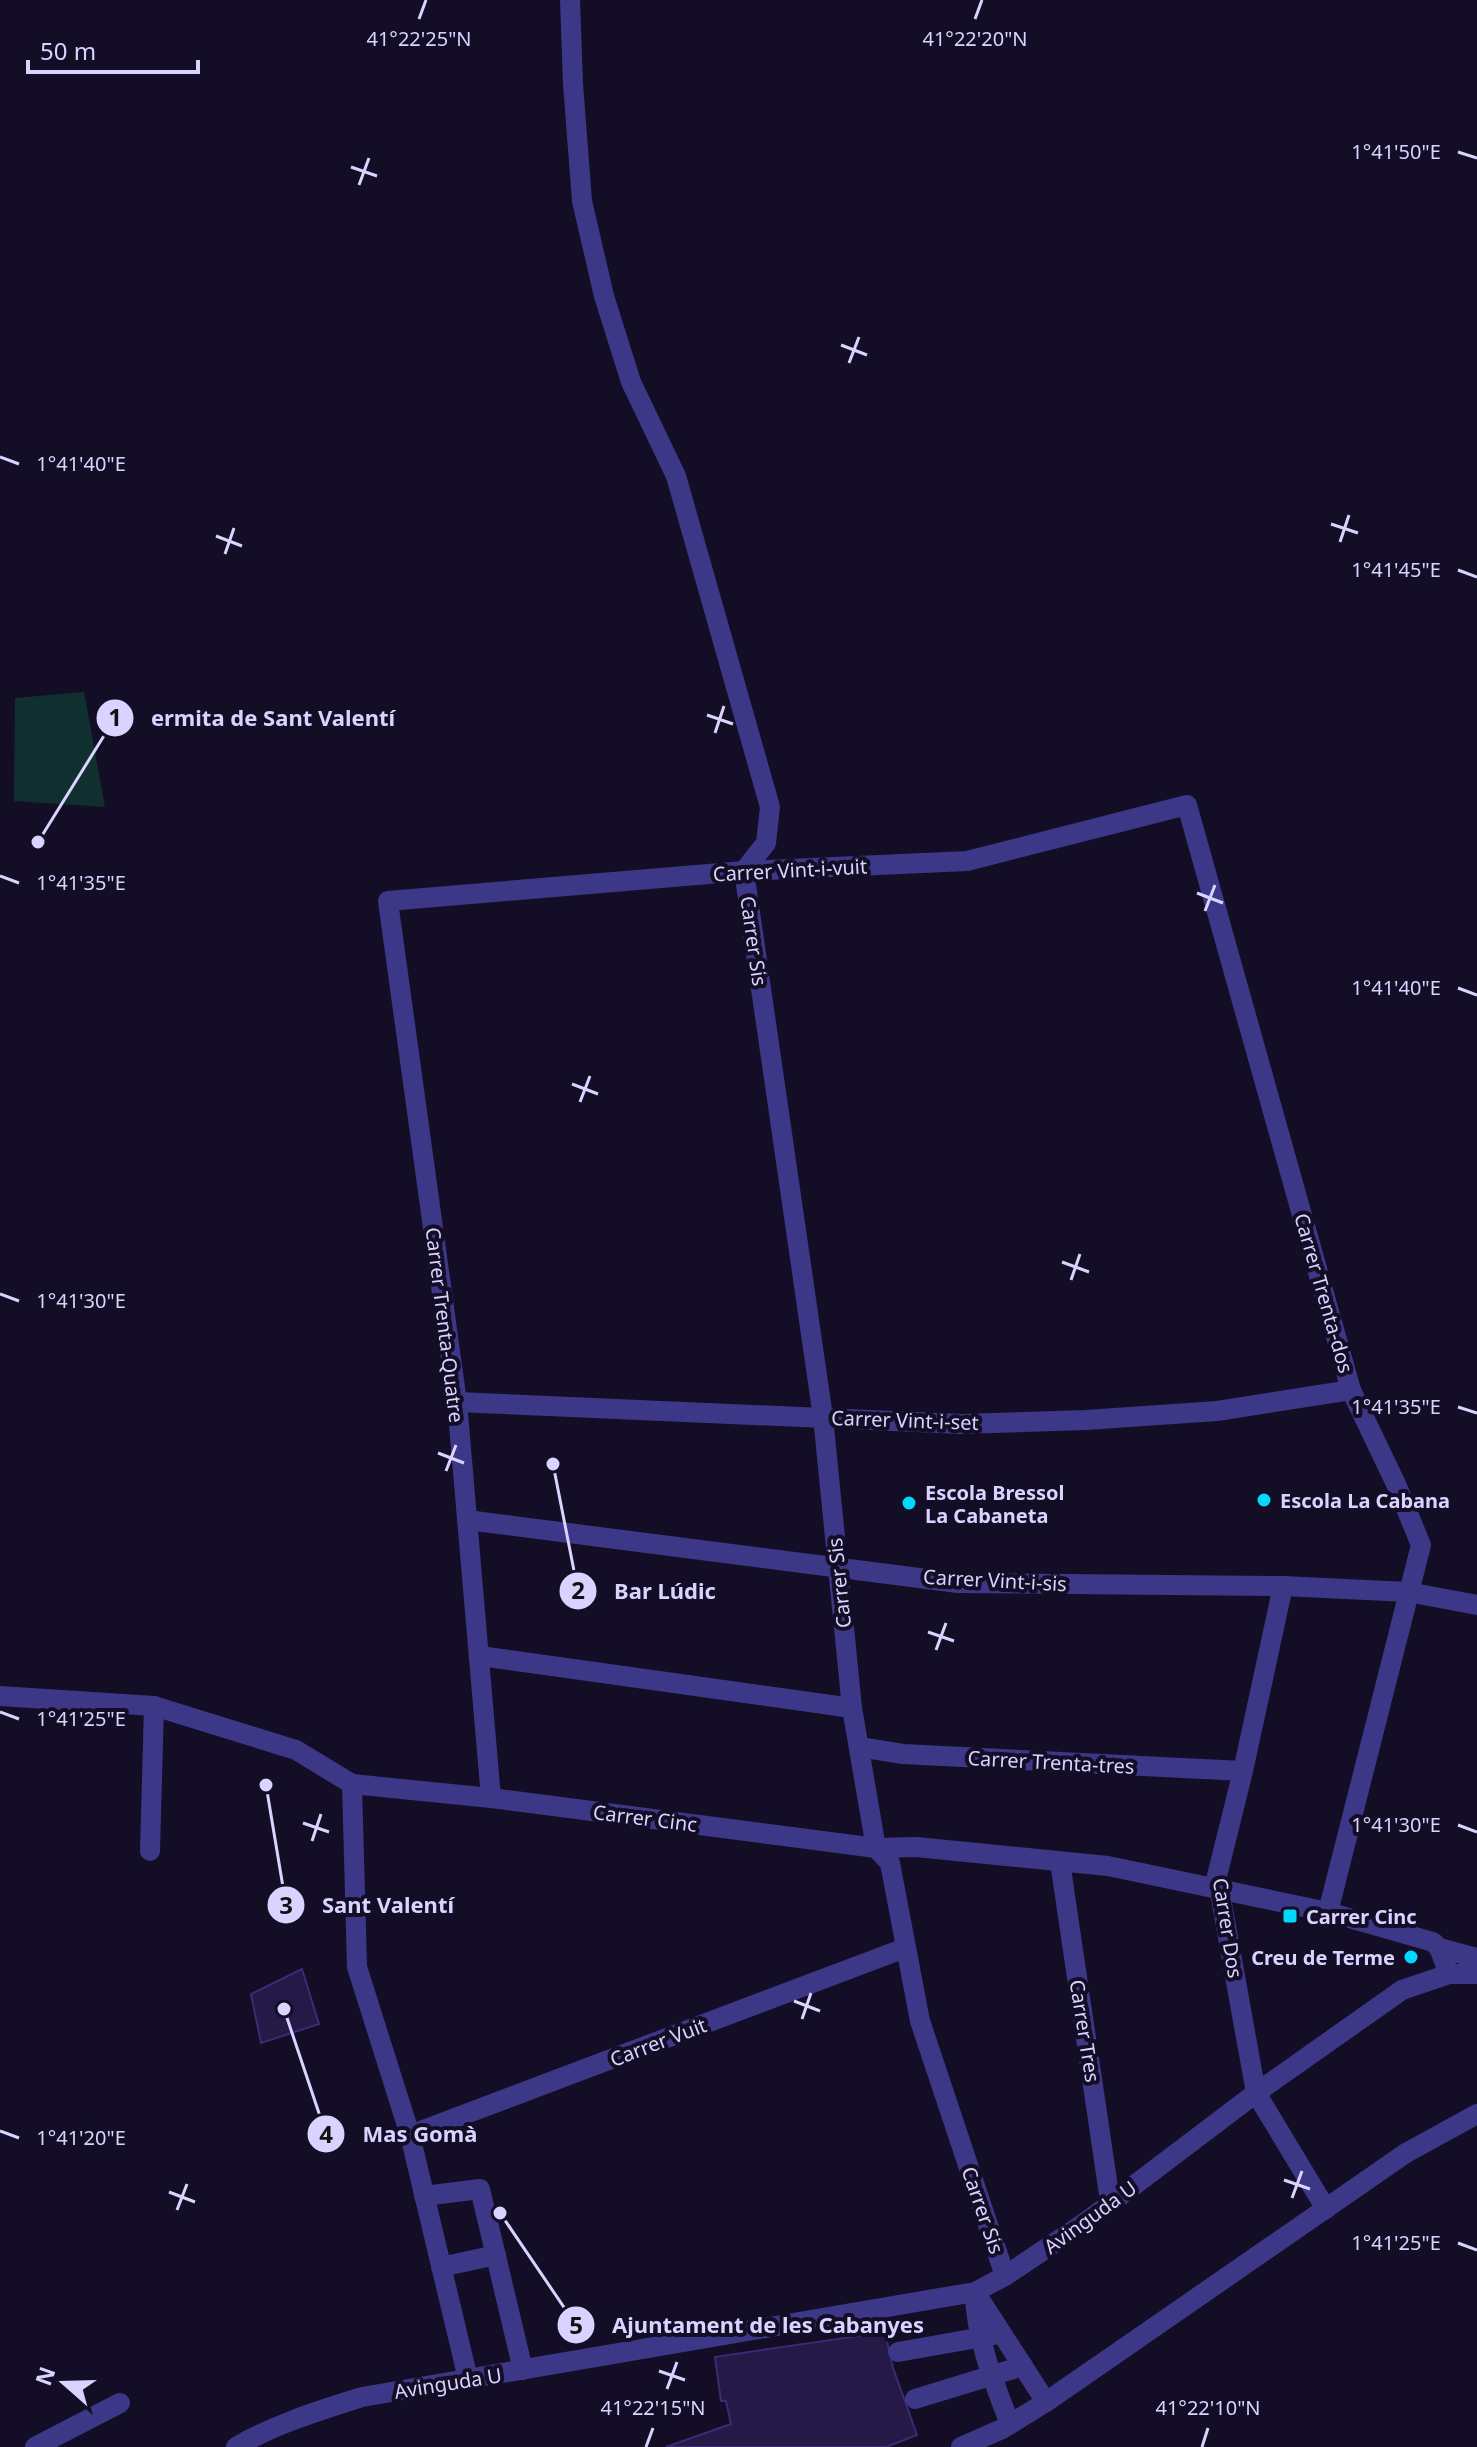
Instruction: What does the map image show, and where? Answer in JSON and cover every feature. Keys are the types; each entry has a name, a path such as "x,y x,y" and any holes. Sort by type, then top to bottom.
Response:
{"street":[{"path":"570,0 582,201 604,296 631,382 676,476 770,807 766,843 744,871"},
{"name":"Carrer Vint-i-vuit","path":"388,901 744,871 967,861 1187,805"},
{"name":"Carrer Trenta-dos","path":"1187,805 1351,1390 1421,1545 1328,1912"},
{"name":"Carrer Sis","path":"744,871 823,1417 852,1708 876,1848 890,1863 920,2021 1005,2276"},
{"name":"Carrer Trenta-Quatre","path":"388,901 457,1402 491,1798"},
{"name":"Carrer Vint-i-set","path":"457,1402 961,1424 1217,1411 1351,1390"},
{"name":"Carrer Vint-i-sis","path":"467,1520 958,1583 1283,1586 1408,1592 1477,1605"},
{"name":"Carrer Dos","path":"1283,1586 1217,1876 1256,2093 1326,2209"},
{"path":"480,1656 852,1708"},
{"name":"Carrer Cinc","path":"0,1696 154,1706 296,1750 352,1784 491,1798 876,1848 916,1847 1108,1866 1328,1912 1423,1938 1439,1948 1477,1958"},
{"path":"150,1851 154,1706"},
{"name":"Carrer Trenta-tres","path":"859,1747 903,1754 1243,1771"},
{"path":"352,1784 357,1967 410,2135 468,2379"},
{"name":"Carrer Tres","path":"1060,1862 1110,2201"},
{"name":"Carrer Vuit","path":"410,2135 905,1948"},
{"path":"1439,1948 1449,1974"},
{"name":"Avinguda U","path":"236,2447 261,2432 362,2397 975,2292 1005,2276 1087,2221 1256,2093 1402,1990 1449,1974 1477,1974"},
{"path":"961,2447 1010,2424 1046,2402 1406,2153 1477,2114"},
{"path":"424,2196 480,2189 523,2370"},
{"path":"441,2267 496,2255"},
{"path":"975,2292 992,2336 993,2375 1010,2424"},
{"path":"992,2336 1023,2366 1046,2402"},
{"path":"898,2352 992,2336"},
{"path":"915,2399 1023,2366"},
{"path":"35,2447 120,2403"}],"green space":[{"path":"84,692 105,807 14,801 15,698"}],"building":[{"path":"302,1969 319,2024 261,2043 251,1994"},
{"path":"885,2332 893,2368 917,2435 886,2447 666,2447 731,2424 726,2401 721,2401 715,2357"}],"place":[{"name":"ermita de Sant Valentí","path":"38,842"},
{"name":"Bar Lúdic","path":"553,1464"},
{"name":"Escola La Cabana","path":"1264,1500"},
{"name":"Escola Bressol La Cabaneta","path":"909,1503"},
{"name":"Sant Valentí","path":"266,1785"},
{"name":"Carrer Cinc","path":"1290,1916"},
{"name":"Creu de Terme","path":"1411,1957"},
{"name":"Mas Gomà","path":"284,2009"},
{"name":"Ajuntament de les Cabanyes","path":"500,2213"}]}
